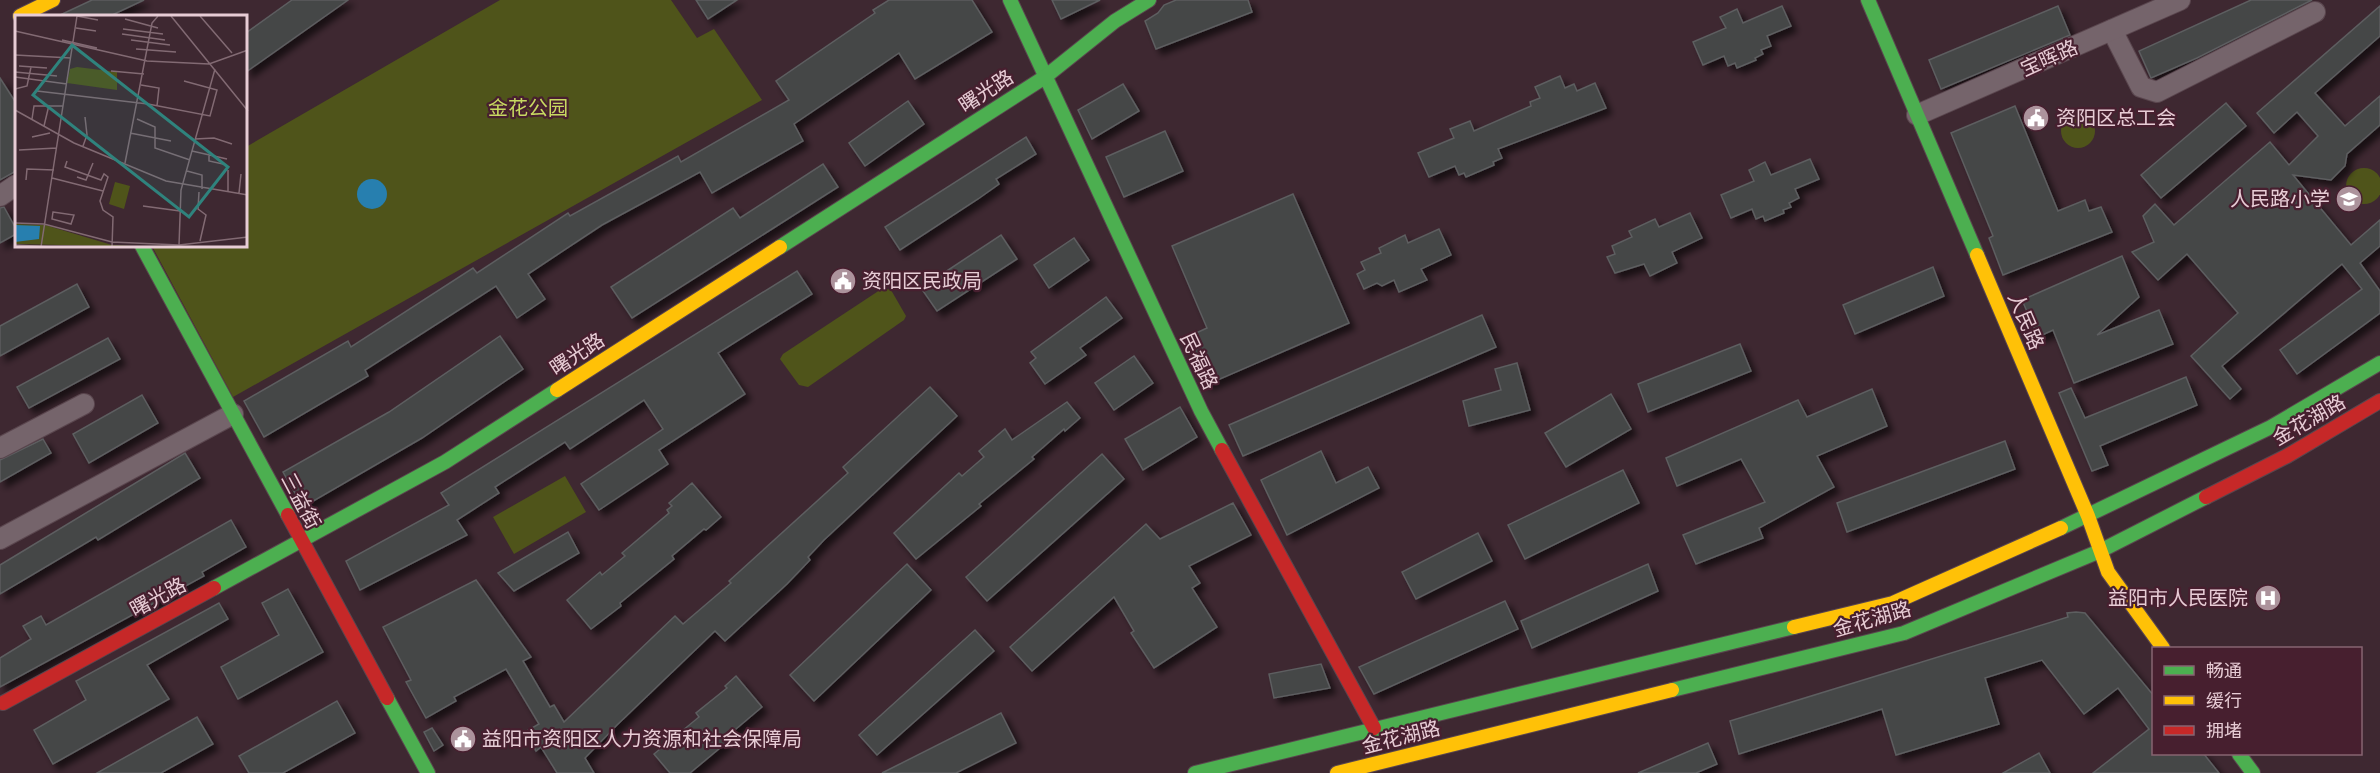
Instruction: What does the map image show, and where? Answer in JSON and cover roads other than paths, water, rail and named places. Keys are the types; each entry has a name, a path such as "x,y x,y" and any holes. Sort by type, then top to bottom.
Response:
{"street":[{"path":"17,15 52,0"},
{"name":"民福路","path":"1010,0 1201,411 1374,728"},
{"name":"曙光路","path":"3,703 445,462 1045,77 1115,21 1149,0"},
{"name":"人民路","path":"1868,0 2088,516 2108,572 2162,647"},
{"name":"宝晖路","path":"1917,115 2180,0"},
{"path":"2112,30 2141,87 2157,92 2315,12"},
{"path":"0,196 15,186"},
{"name":"三益街","path":"143,248 428,773"},
{"path":"1195,773 1893,603 2088,516 2271,427 2380,363"},
{"name":"金花湖路","path":"1337,773 1904,633 2100,551 2287,456 2380,401"},
{"path":"0,448 84,405"},
{"path":"0,539 233,414"},
{"path":"2240,755 2252,773"}],"water":[{"path":"372,179 378,180 386,188 386,200 378,208 372,209 366,208 358,200 357,194 358,188 366,180"}],"place":[{"name":"资阳区总工会","path":"2036,118"},
{"name":"人民路小学","path":"2349,199"},
{"name":"资阳区民政局","path":"843,281"},
{"name":"益阳市人民医院","path":"2268,598"},
{"name":"益阳市资阳区人力资源和社会保障局","path":"463,739"}],"park label":[{"name":"金花公园","path":"528,108"}]}
